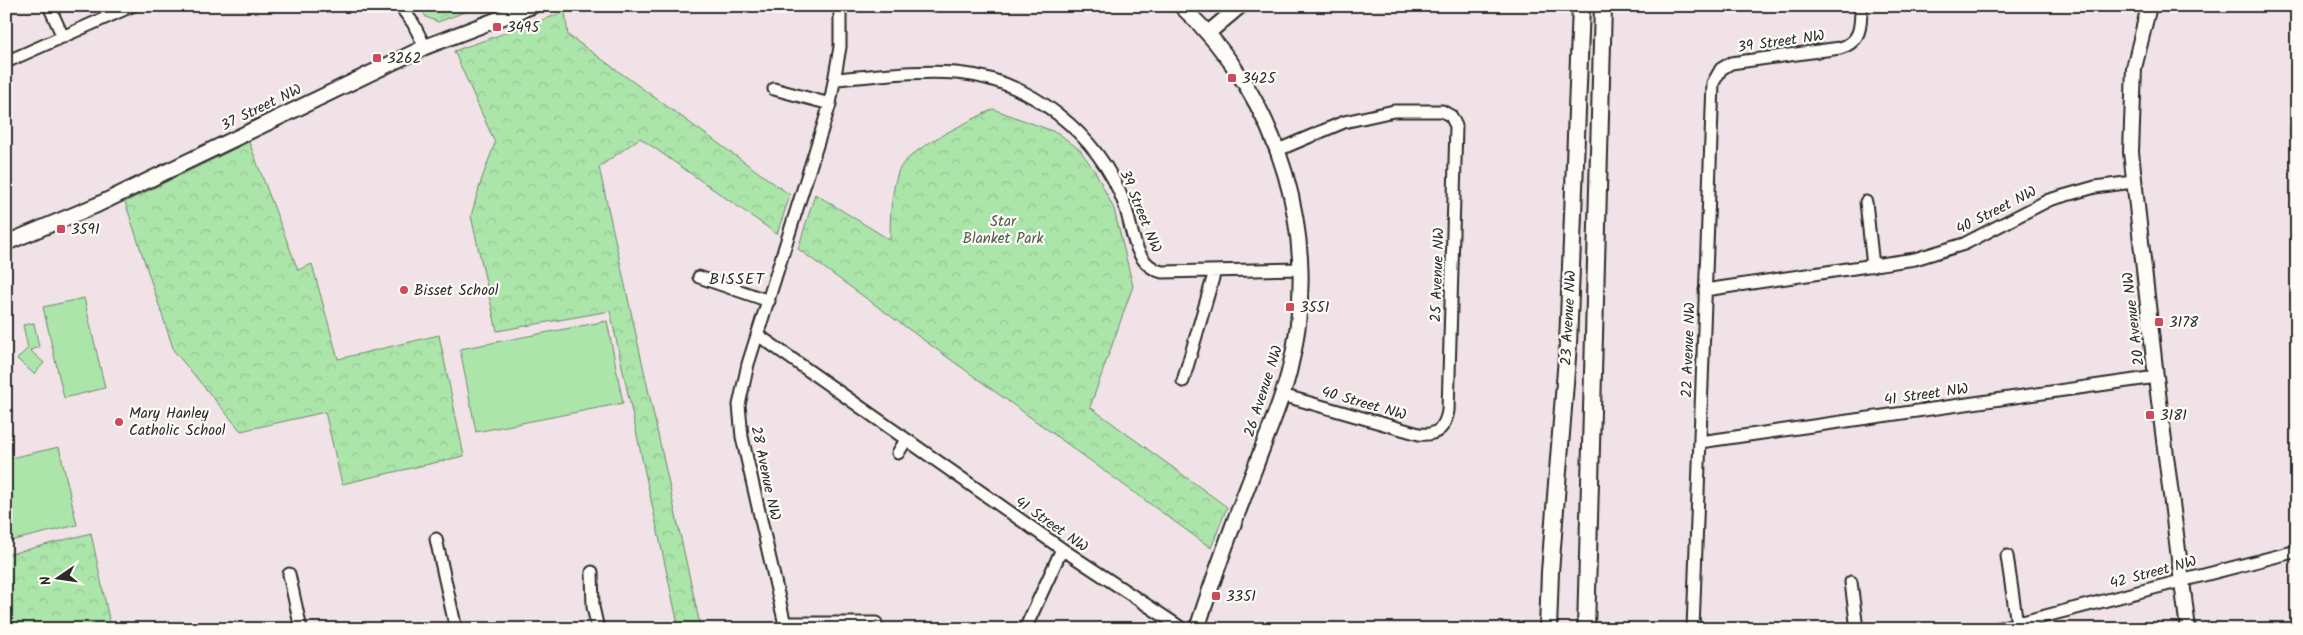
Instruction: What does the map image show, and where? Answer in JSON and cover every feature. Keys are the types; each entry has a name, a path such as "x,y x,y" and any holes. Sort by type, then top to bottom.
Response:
{"main road":[{"name":"23 Avenue NW","path":"1548,629 1550,572 1568,345 1581,6"},
{"name":"23 Avenue NW","path":"1586,629 1603,6"}],"street":[{"path":"49,6 63,36"},
{"path":"6,62 132,6"},
{"path":"400,6 413,23 425,47"},
{"name":"37 Street NW","path":"6,243 97,205 425,47 532,6"},
{"name":"28 Avenue NW","path":"840,6 840,40 836,79 830,104 743,385 739,405 740,425 785,626 876,623"},
{"name":"26 Avenue NW","path":"1181,6 1208,33 1240,74 1254,97 1278,150 1293,202 1301,269 1298,323 1294,349 1282,395 1197,629"},
{"path":"1208,33 1240,6"},
{"name":"39 Street NW","path":"1718,73 1725,66 1739,62 1840,48 1851,44 1860,29 1861,6"},
{"name":"20 Avenue NW","path":"2149,6 2134,68 2131,127 2133,182 2188,629"},
{"name":"39 Street NW","path":"836,79 924,72 957,73 988,79 1030,96 1070,124 1108,168 1124,202 1138,252 1148,266 1162,272 1301,269"},
{"name":"22 Avenue NW","path":"1693,629 1712,88 1718,73"},
{"path":"774,89 830,104"},
{"name":"25 Avenue NW","path":"1278,150 1327,128 1372,115 1433,109 1451,116 1456,134 1448,411 1444,423 1438,432"},
{"path":"2297,128 2297,136"},
{"name":"40 Street NW","path":"1705,290 1873,266 1915,259 1951,250 2049,200 2095,187 2133,182"},
{"path":"1866,202 1873,266"},
{"path":"1183,381 1215,271"},
{"path":"699,277 769,301"},
{"name":"41 Street NW","path":"758,335 1062,549 1183,629"},
{"name":"41 Street NW","path":"1700,442 2156,377"},
{"name":"40 Street NW","path":"1282,395 1419,434 1438,432"},
{"path":"898,453 906,440"},
{"path":"436,540 456,629"},
{"path":"1025,629 1062,549"},
{"name":"42 Street NW","path":"1995,629 2181,579 2297,551"},
{"path":"2007,556 2017,624"},
{"path":"592,572 593,607 598,629"},
{"path":"288,574 302,629"},
{"path":"1851,582 1858,629"}],"green space":[{"path":"419,6 481,6 438,22 426,17"},
{"path":"565,12 568,35 790,195 777,234 640,138 599,167 701,629 679,629 610,311 497,331 471,216 495,143 454,51"},
{"name":"Star Blanket Park","path":"993,109 1058,133 1080,150 1096,173 1114,209 1133,286 1090,407 1227,507 1211,548 798,249 815,194 890,240 894,189 898,172 903,163 940,136"},
{"path":"249,142 298,270 312,264 338,359 439,335 464,456 342,484 325,412 241,431 174,351 125,202"},
{"path":"84,298 105,388 64,398 43,307"},
{"path":"607,321 623,403 476,432 460,349"},
{"path":"34,323 39,347 30,350 44,363 34,374 17,359 28,348 23,325"},
{"path":"59,447 77,525 6,542 6,459"},
{"path":"91,533 111,629 6,629 6,555"}],"place":[{"name":"3495","path":"497,27"},
{"name":"3262","path":"377,58"},
{"name":"3425","path":"1232,78"},
{"name":"3591","path":"61,229"},
{"name":"Bisset School","path":"404,290"},
{"name":"3551","path":"1290,307"},
{"name":"3178","path":"2159,322"},
{"name":"3181","path":"2150,415"},
{"name":"Mary Hanley Catholic School","path":"119,422"},
{"name":"3351","path":"1216,596"}],"district":[{"name":"BISSET","path":"737,278"}]}
